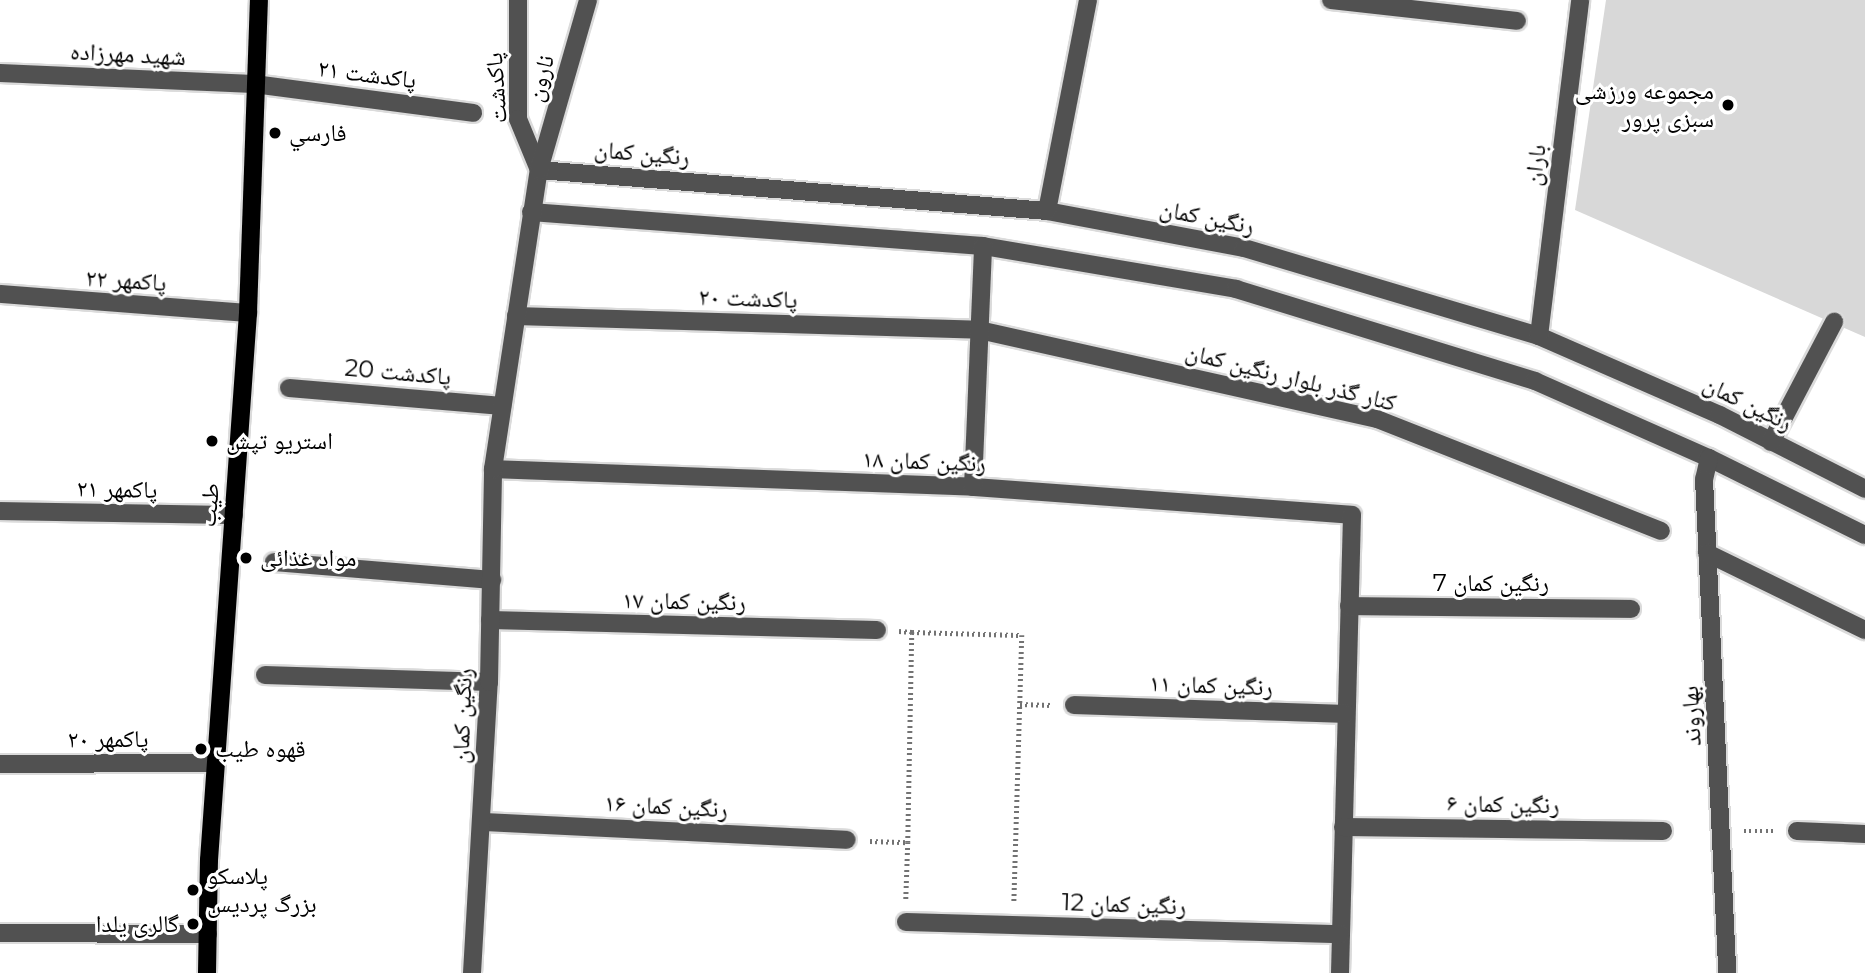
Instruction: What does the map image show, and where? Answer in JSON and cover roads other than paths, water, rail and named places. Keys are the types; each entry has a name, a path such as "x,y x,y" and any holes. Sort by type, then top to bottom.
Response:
{"main road":[{"name":"طیب","path":"207,973 216,763 248,313 259,0"}],"street":[{"name":"پاکدشت","path":"518,0 518,119 539,170"},
{"name":"نارون","path":"539,170 587,0"},
{"path":"1047,211 1088,0"},
{"path":"1331,0 1517,21"},
{"name":"باران","path":"1539,337 1580,0"},
{"name":"شهید مهرزاده","path":"0,73 254,84"},
{"name":"پاکدشت ۲۱","path":"254,84 473,113"},
{"name":"رنگین کمان","path":"472,973 483,822 489,682 493,469 539,170 1047,211 1244,248 1539,337 1771,442 1865,489"},
{"path":"531,212 983,246 1237,289 1535,381 1709,458 1865,535"},
{"path":"973,487 983,246"},
{"name":"پاکمهر ۲۲","path":"0,295 248,313"},
{"name":"پاکدشت ۲۰","path":"516,316 979,330"},
{"path":"1771,442 1834,322"},
{"name":"کنار گذر بلوار رنگین کمان","path":"979,330 1377,419 1661,531"},
{"name":"پاکدشت 20","path":"289,388 502,406"},
{"name":"بهاروند","path":"1709,458 1704,479 1727,973"},
{"name":"رنگین کمان ۱۸","path":"493,469 973,487 1352,515 1349,606"},
{"name":"پاکمهر ۲۱","path":"0,511 234,515"},
{"path":"1707,553 1865,630"},
{"path":"274,562 492,580"},
{"path":"1340,973 1349,606"},
{"name":"رنگین کمان 7","path":"1349,606 1632,609"},
{"name":"رنگین کمان ۱۷","path":"490,620 877,630"},
{"path":"265,676 489,682"},
{"name":"رنگین کمان ۱۱","path":"1074,705 1346,714"},
{"name":"پاکمهر ۲۰","path":"0,764 216,763"},
{"name":"رنگین کمان ۱۶","path":"483,822 847,840"},
{"name":"رنگین کمان ۶","path":"1343,827 1663,831"},
{"path":"1797,831 1865,834"},
{"name":"رنگین کمان 12","path":"906,922 1340,934"},
{"path":"0,933 208,934"}],"place":[{"name":"مجموعه ورزشی سبزی پرور","path":"1728,105"},
{"name":"فارسي","path":"275,133"},
{"name":"استریو تپش","path":"212,441"},
{"name":"مواد غذائی","path":"246,558"},
{"name":"قهوه طیب","path":"201,749"},
{"name":"پلاسکو بزرگ پردیس","path":"193,890"},
{"name":"گالری یلدا","path":"193,924"}]}
